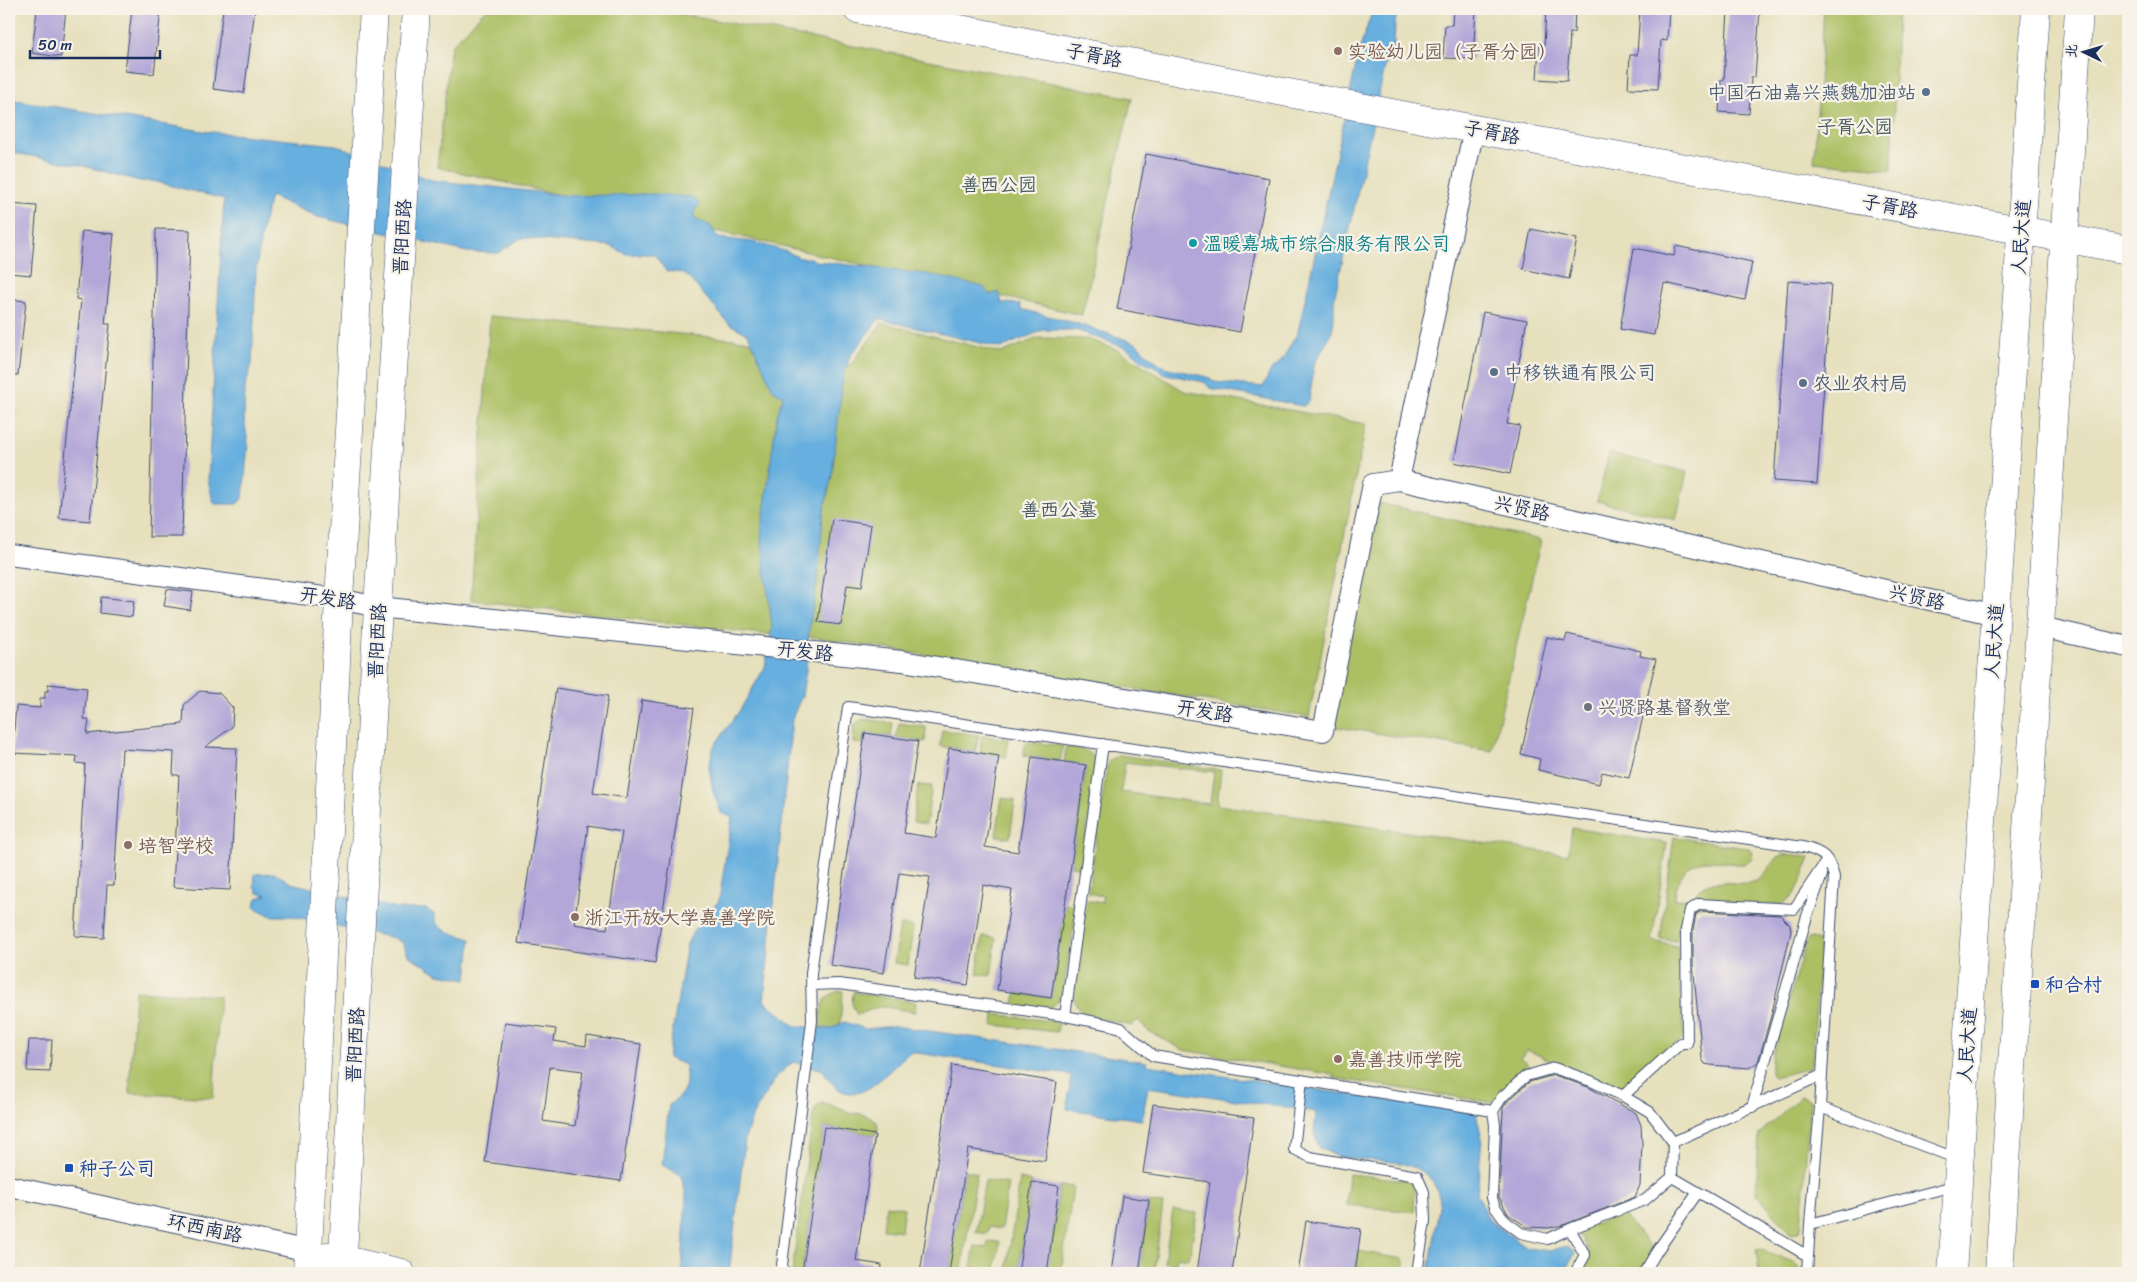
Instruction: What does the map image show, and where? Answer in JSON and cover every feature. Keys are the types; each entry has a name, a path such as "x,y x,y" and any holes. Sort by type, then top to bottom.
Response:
{"main road":[{"name":"子胥路","path":"856,9 1474,129 2128,250"},
{"name":"人民大道","path":"1952,1273 2036,9"},
{"path":"1999,1273 2079,9"},
{"name":"晋阳西路","path":"308,1262 339,599 373,10"},
{"name":"晋阳西路","path":"343,1267 378,607 418,11"},
{"name":"环西南路","path":"308,1262 401,1273"}],"street":[{"path":"1399,480 1474,129"},
{"name":"兴贤路","path":"1399,480 1996,615"},
{"name":"开发路","path":"9,555 339,599 378,607 902,661 1322,731 1373,484 1399,480"},
{"path":"2041,627 2128,647"},
{"name":"环西南路","path":"9,1186 308,1262"}],"lane":[{"path":"784,1273 782,1265 812,1021 812,959 848,707 1815,850 1831,864 1834,877 1834,896 1807,1273"},
{"path":"1064,1016 1103,744"},
{"path":"1623,1096 1681,1043 1687,1043 1686,930 1690,910 1699,904 1794,909 1827,860"},
{"path":"1752,1107 1807,916 1827,860"},
{"path":"811,986 839,984 1064,1016 1121,1028 1153,1056 1493,1111"},
{"path":"1554,1068 1591,1081 1623,1096 1650,1112 1673,1142 1672,1177 1645,1200 1570,1229 1548,1240 1521,1233 1505,1221 1495,1207 1492,1198 1495,1125 1493,1111 1502,1097 1526,1076 1554,1068"},
{"path":"1673,1142 1822,1075"},
{"path":"1302,1080 1294,1149 1310,1157 1416,1176 1424,1192 1425,1221 1417,1273"},
{"path":"1820,1108 1959,1172"},
{"path":"1810,1224 1959,1172"},
{"path":"1672,1177 1808,1256"},
{"path":"1644,1273 1698,1192"},
{"path":"1570,1229 1585,1255 1575,1273"}],"green space":[{"name":"善西公园","path":"486,9 645,9 671,12 1132,98 1082,315 437,167 451,46"},
{"name":"子胥公园","path":"1824,9 1998,9 1997,13 1897,15 1892,170 1814,162"},
{"name":"善西公墓","path":"490,316 744,340 850,365 882,323 1001,353 1038,338 1087,339 1118,350 1184,391 1366,424 1309,717 813,637 762,634 471,600"},
{"path":"1609,453 1687,472 1676,520 1597,501"},
{"path":"1379,503 1541,540 1492,751 1330,726"},
{"path":"863,719 893,723 891,737 865,733 863,744 853,743 854,725"},
{"path":"899,723 926,727 925,742 896,738"},
{"path":"942,730 979,735 975,752 940,746"},
{"path":"982,736 1009,739 1006,757 980,753"},
{"path":"1028,742 1063,746 1060,761 1024,756 1025,745"},
{"path":"1066,747 1081,749 1089,753 1097,765 1081,868 1071,866 1086,766 1064,762"},
{"path":"1119,755 1221,770 1217,805 1568,855 1572,828 1667,843 1652,941 1677,946 1684,1037 1621,1091 1527,1050 1520,1058 1527,1062 1531,1072 1495,1103 1334,1078 1334,1075 1183,1050 1147,1030 1138,1020 1131,1026 1087,1014 1080,1010 1075,1003 1073,993 1087,900 1101,903 1103,896 1088,893 1109,761","holes":["1125,762 1214,772 1210,804 1121,792"]},
{"path":"918,785 932,786 926,824 913,822"},
{"path":"1002,798 1015,800 1010,838 996,836"},
{"path":"1674,837 1747,848 1751,851 1753,859 1745,864 1706,861 1692,865 1679,880 1675,900 1695,897 1704,885 1711,883 1745,883 1758,880 1778,857 1786,854 1810,858 1797,890 1783,904 1689,907 1678,926 1676,941 1660,939"},
{"path":"1065,904 1077,905 1063,992 1059,1000 1054,1005 1042,1009 1014,1005 1016,993 1051,998"},
{"path":"900,925 913,927 908,965 894,963"},
{"path":"983,936 996,938 991,976 977,974"},
{"path":"1812,938 1820,942 1820,952 1812,1062 1807,1069 1774,1077 1771,1074 1771,1061 1805,944 1808,939"},
{"path":"135,991 220,996 213,1098 129,1093"},
{"path":"838,991 843,991 840,1024 831,1029 819,1027 822,1005 828,997"},
{"path":"853,992 916,1002 915,1012 881,1006 857,1015 852,1004"},
{"path":"994,1014 1059,1022 1057,1032 993,1025"},
{"path":"1801,1096 1810,1101 1801,1227 1800,1231 1791,1234 1756,1194 1759,1134"},
{"path":"823,1103 852,1114 857,1113 867,1116 877,1122 878,1129 875,1135 824,1127 802,1273 792,1273 813,1115 816,1107"},
{"path":"965,1170 977,1173 961,1273 949,1273"},
{"path":"1349,1174 1406,1180 1415,1186 1414,1212 1346,1205"},
{"path":"1020,1179 1032,1182 1018,1273 1006,1273"},
{"path":"985,1180 1008,1184 1001,1229 989,1227 987,1234 976,1232"},
{"path":"1059,1186 1073,1187 1061,1273 1047,1273"},
{"path":"1149,1202 1163,1204 1154,1273 1139,1273"},
{"path":"886,1205 904,1208 901,1231 883,1229"},
{"path":"1173,1210 1197,1213 1189,1259 1177,1257 1176,1264 1164,1262"},
{"path":"1621,1212 1650,1246 1652,1257 1642,1273 1579,1273 1588,1256 1588,1248 1576,1232"},
{"path":"988,1241 1000,1242 994,1273 970,1273 975,1246 987,1248"},
{"path":"1760,1249 1793,1262 1798,1266 1798,1273 1759,1273 1756,1250"},
{"path":"1358,1251 1403,1259 1405,1264 1404,1273 1355,1273"}],"water":[{"path":"1373,9 1399,9 1395,22 1394,51 1388,53 1334,300 1334,321 1331,334 1314,365 1309,402 1303,406 1210,388 1204,382 1162,373 1129,349 1076,330 1043,330 1001,348 879,319 850,356 843,376 832,475 823,516 818,576 809,630 806,671 802,695 792,719 764,1001 795,1026 831,1029 844,1022 866,1029 894,1026 1147,1062 1147,1065 1476,1113 1482,1138 1477,1193 1489,1220 1527,1248 1550,1251 1566,1246 1575,1253 1563,1273 1429,1273 1440,1200 1434,1184 1425,1174 1413,1167 1399,1163 1337,1156 1319,1148 1314,1133 1316,1112 1148,1087 1142,1120 1067,1109 1071,1075 910,1052 878,1081 867,1089 856,1093 845,1092 834,1085 823,1070 793,1062 776,1077 753,1115 745,1139 729,1273 682,1273 686,1195 681,1175 662,1165 669,1105 682,1092 686,1083 686,1072 685,1065 668,1058 687,944 694,930 719,901 732,817 721,813 713,791 709,766 714,746 740,710 765,667 772,627 761,536 777,415 783,396 773,390 748,334 729,324 690,279 682,273 666,271 654,254 626,254 611,246 521,238 498,253 467,252 318,217 270,196 262,229 256,270 252,364 245,387 244,418 248,444 243,498 237,504 215,504 208,479 224,199 153,181 140,181 80,165 9,152 9,99 203,131 336,145 431,180 571,196 653,194 692,197 699,203 699,206 695,209 694,219 710,225 718,238 753,242 788,252 800,258 811,258 815,261 927,274 984,287 989,295 999,292 1002,303 1020,304 1021,309 1075,323 1136,343 1164,367 1207,377 1214,382 1263,387 1271,370 1281,362 1298,332 1359,51"},
{"path":"275,873 291,883 398,909 426,909 434,914 435,920 442,929 471,939 467,979 438,974 408,955 403,943 394,938 292,916 271,916 254,907 257,898 267,895 258,893 254,887 255,874"}],"building":[{"path":"37,9 66,9 61,57 32,53"},
{"path":"132,9 161,9 154,74 125,71"},
{"path":"223,9 255,9 244,93 213,89"},
{"path":"1453,9 1476,9 1473,59 1443,58 1445,25 1452,25"},
{"path":"1546,9 1575,9 1574,33 1570,33 1567,81 1537,79 1539,46 1544,47"},
{"path":"1640,9 1669,9 1667,41 1661,40 1658,89 1628,88 1630,55 1637,55"},
{"path":"1728,9 1760,9 1755,77 1751,77 1749,114 1719,112 1721,80 1724,80"},
{"name":"温暖嘉城市综合服务有限公司","path":"1146,154 1269,178 1240,332 1117,309"},
{"path":"9,204 37,206 31,275 9,273"},
{"path":"156,229 190,230 182,537 149,537"},
{"path":"1531,229 1577,239 1569,279 1523,269"},
{"path":"82,231 114,234 105,324 110,324 90,521 59,518 81,300 76,299"},
{"path":"1676,246 1752,262 1745,300 1664,283 1654,335 1620,329 1634,248 1674,256"},
{"name":"农业农村局","path":"1788,281 1831,284 1817,484 1774,481"},
{"path":"9,299 26,301 18,375 9,375"},
{"name":"中移铁通有限公司","path":"1483,312 1527,320 1507,424 1520,426 1510,474 1454,462"},
{"path":"832,519 871,525 862,587 847,585 841,625 818,622"},
{"path":"167,589 193,592 190,610 164,606"},
{"path":"101,597 134,601 132,617 100,613"},
{"name":"兴贤路基督教堂","path":"1567,634 1641,651 1640,656 1656,659 1629,778 1602,772 1599,784 1538,770 1540,759 1521,754 1547,637 1565,641"},
{"path":"48,684 87,688 84,719 89,720 87,734 183,724 184,705 200,691 219,693 233,708 232,727 205,747 237,748 230,890 173,887 179,775 173,775 174,752 122,749 114,885 107,885 104,938 75,936 85,764 76,763 77,756 12,753 16,706 40,708 40,698 45,698"},
{"path":"556,688 608,696 593,793 627,798 642,700 694,708 655,963 518,943","holes":["588,826 622,832 607,929 574,924"]},
{"path":"865,733 918,741 904,833 936,838 949,748 999,756 985,847 1018,852 1032,757 1086,765 1051,998 997,990 1012,890 983,885 968,985 914,977 930,877 899,873 884,973 830,965"},
{"path":"1701,911 1780,915 1790,925 1791,932 1758,1062 1749,1068 1710,1065 1705,1064 1702,1059 1693,964 1693,931 1696,914"},
{"path":"505,1022 556,1029 554,1041 586,1046 587,1036 641,1044 621,1181 485,1162","holes":["550,1067 583,1071 575,1126 543,1121"]},
{"path":"29,1040 52,1040 50,1072 27,1071"},
{"path":"952,1065 1057,1082 1045,1161 968,1149 949,1273 920,1273"},
{"path":"1554,1075 1588,1087 1636,1113 1641,1125 1640,1185 1635,1197 1563,1225 1549,1228 1527,1227 1508,1214 1499,1197 1503,1108 1529,1082"},
{"path":"1153,1104 1254,1118 1232,1273 1197,1273 1210,1182 1143,1173"},
{"path":"824,1127 875,1135 856,1261 882,1265 881,1273 802,1273"},
{"path":"1032,1182 1059,1186 1047,1273 1018,1273"},
{"path":"1122,1196 1149,1200 1139,1273 1111,1273"},
{"path":"1306,1221 1361,1229 1355,1273 1298,1273"}],"place":[{"name":"实验幼儿园（子胥分园）","path":"1338,51"},
{"name":"中国石油嘉兴燕魏加油站","path":"1926,92"},
{"name":"温暖嘉城市综合服务有限公司","path":"1193,243"},
{"name":"中移铁通有限公司","path":"1494,372"},
{"name":"农业农村局","path":"1803,383"},
{"name":"兴贤路基督教堂","path":"1588,707"},
{"name":"培智学校","path":"128,845"},
{"name":"浙江开放大学嘉善学院","path":"575,917"},
{"name":"和合村","path":"2035,984"},
{"name":"嘉善技师学院","path":"1338,1059"},
{"name":"种子公司","path":"69,1168"}]}
